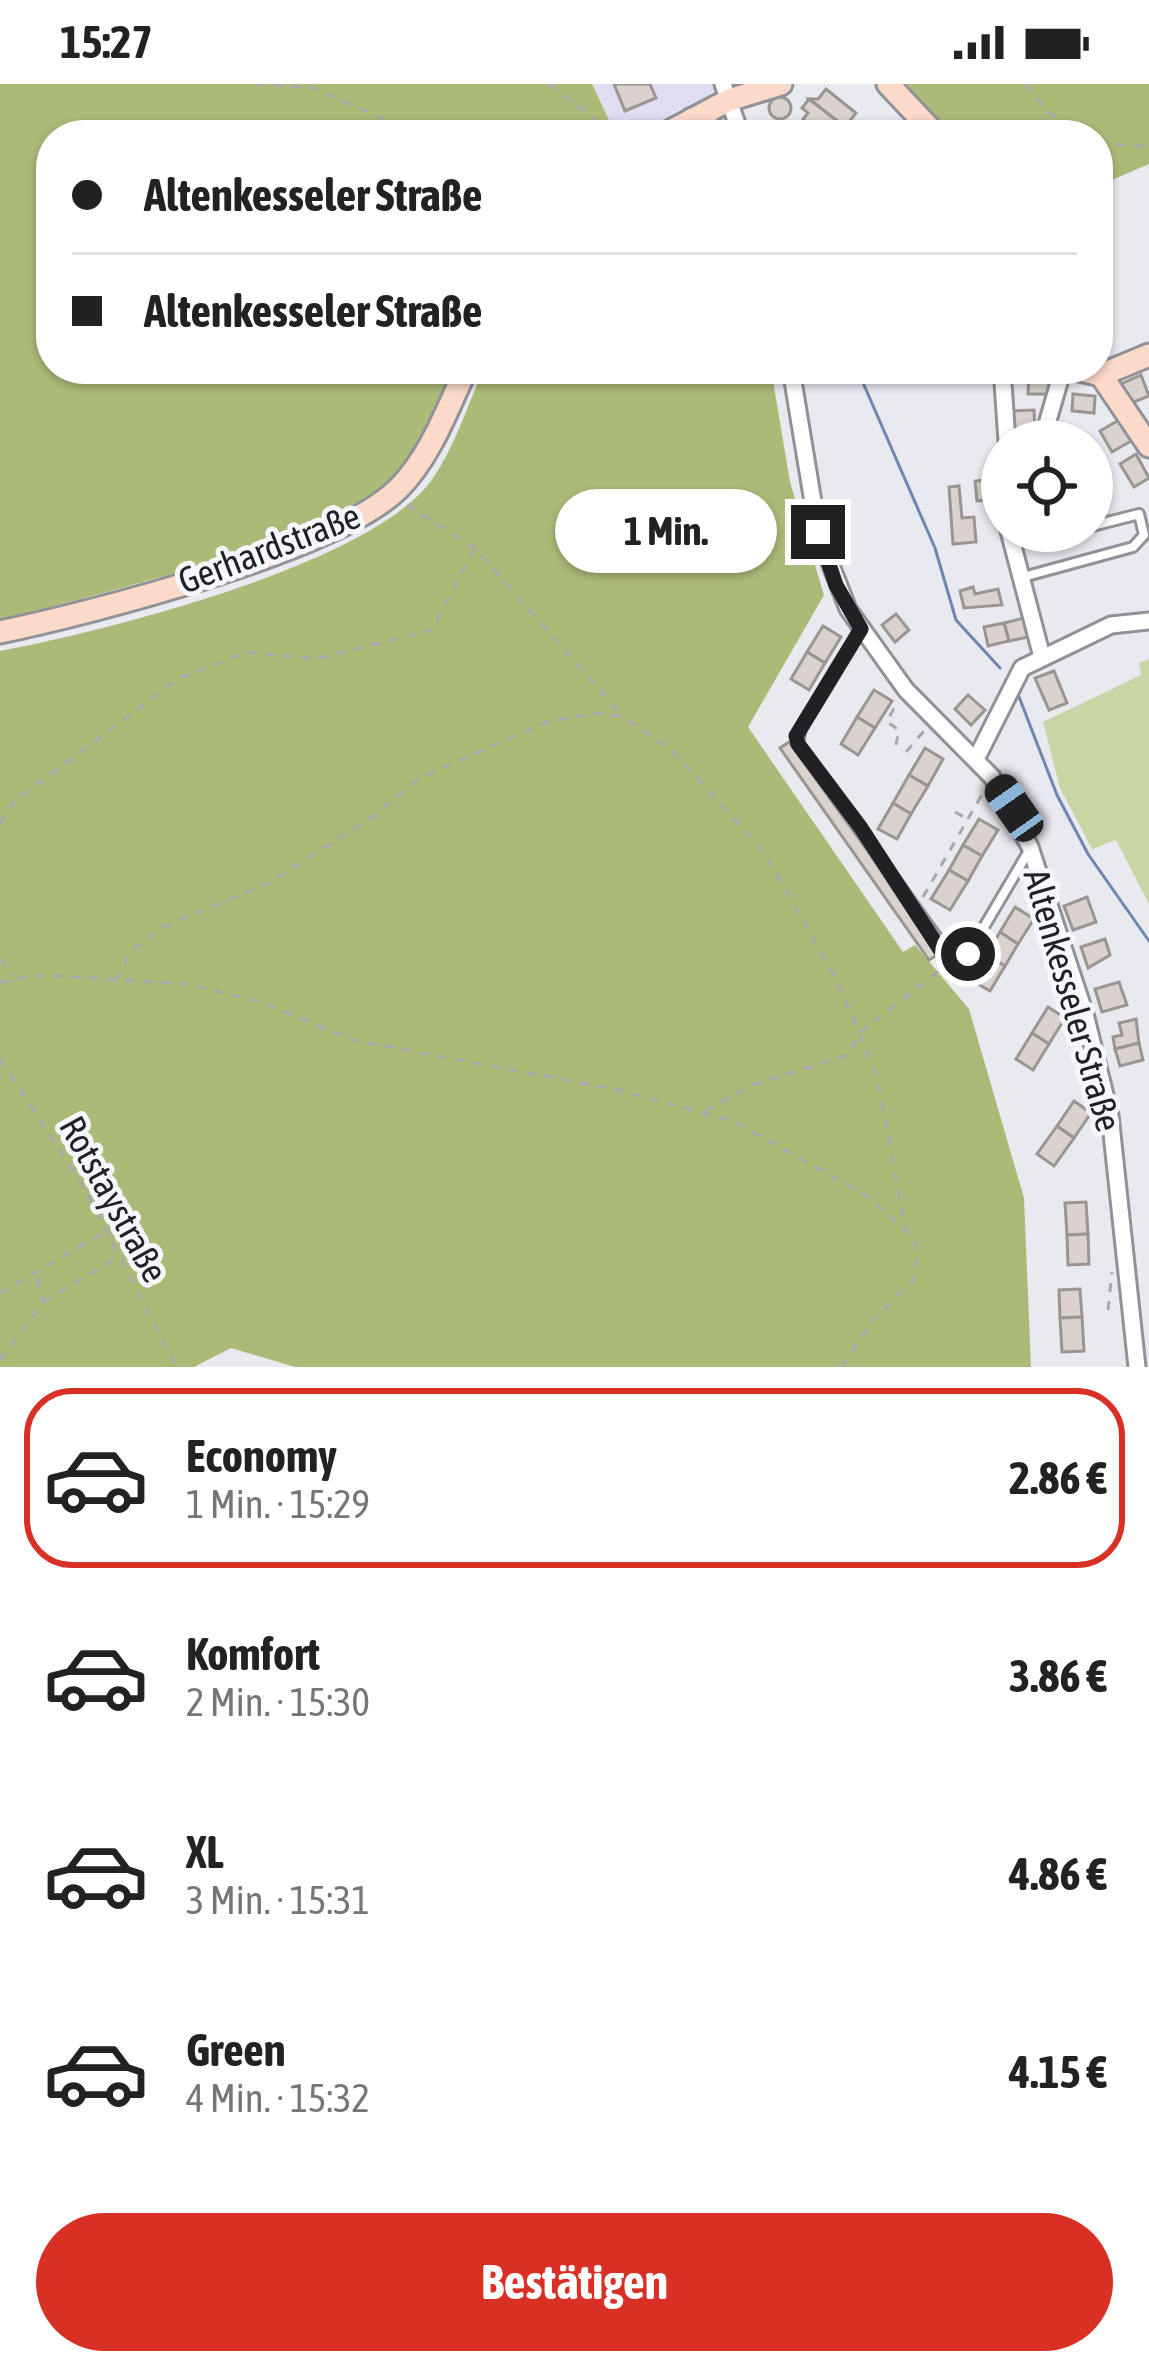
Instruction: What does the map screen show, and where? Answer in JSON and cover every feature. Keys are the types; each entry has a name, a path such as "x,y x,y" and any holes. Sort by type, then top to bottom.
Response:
{"street":[{"path":"692,119 726,92 781,84"},
{"path":"888,84 922,120"},
{"path":"1113,370 1149,355"},
{"name":"Gerhardstraße","path":"0,632 202,576 343,528 380,505 421,461 459,384"},
{"name":"Altenkesseler Straße","path":"793,384 818,532 836,585 861,629 907,689 976,759 1014,808 1030,848 1085,1014 1110,1114 1137,1367"},
{"path":"1003,384 1006,420"},
{"path":"1048,420 1059,384"},
{"path":"1107,384 1149,446"},
{"path":"1016,552 1042,656"},
{"path":"976,759 988,743 1010,682 1042,656 1111,625 1149,621"}],"lane":[{"path":"1019,578 1133,547 1144,535 1139,514 1113,521"},
{"path":"861,629 796,736 798,744 952,960"},
{"name":"Altenkesseler Straße","path":"952,960 968,954 1030,848"}],"path":[{"path":"256,84 314,88 386,120"},
{"path":"549,84 596,120"},
{"path":"1026,84 1048,112 1061,120"},
{"path":"1113,143 1149,147"},
{"path":"404,502 475,548 601,686 622,716"},
{"path":"0,824 15,801 178,679 247,652 315,659 432,630 475,548"},
{"path":"896,705 887,722 899,730 896,745"},
{"path":"116,980 131,951 161,928 271,882 374,816 419,778 547,722 606,712 622,716 673,751 765,853 838,983 877,1075 905,1226 918,1251 913,1281 872,1322 842,1367"},
{"path":"906,752 924,731"},
{"path":"918,894 922,898 986,786"},
{"path":"955,812 968,819"},
{"path":"0,959 17,976"},
{"path":"702,1113 755,1084 848,1055 859,1033 952,960"},
{"path":"0,982 17,976 215,989 353,1040 619,1090 734,1121 878,1202 905,1226"},
{"name":"Rotstaystraße","path":"0,1060 107,1231 177,1367"},
{"path":"0,1293 37,1276 107,1231"},
{"path":"0,1360 44,1302 120,1256"},
{"path":"1108,1310 1113,1269 1123,1268"},
{"path":"37,1276 44,1302"}],"shaded area":[{"path":"592,84 744,84 662,120 609,120"}],"green space":[{"path":"0,84 592,84 609,120 36,120 36,384 450,384 401,472 374,499 349,514 231,556 0,620"},
{"path":"907,84 1149,84 1149,164 1113,180 1113,120 936,120"},
{"path":"478,384 774,384 790,482 824,595 748,727 903,952 915,945 969,1009 1024,1198 1031,1367 295,1367 231,1348 194,1367 0,1367 0,651 167,611 297,566 355,539 402,509 433,478"},
{"path":"1149,659 1149,904 1116,840 1092,849 1060,788 1043,722 1141,675 1139,663"}],"building":[{"path":"614,84 650,84 656,98 625,111"},
{"path":"826,89 856,113 850,120 836,120 809,99 818,99"},
{"path":"780,97 791,108 780,119 769,108"},
{"path":"809,99 836,120 804,120 808,113 802,108"},
{"path":"1141,375 1149,396 1129,404 1121,384"},
{"path":"1028,384 1049,384 1049,394 1028,394"},
{"path":"1073,394 1095,396 1094,413 1072,411"},
{"path":"1034,410 1034,420 1013,420 1013,411"},
{"path":"1119,420 1131,441 1113,451 1113,423"},
{"path":"1136,454 1149,478 1134,487 1120,464"},
{"path":"981,480 981,501 977,501 975,481"},
{"path":"959,486 962,518 974,517 976,542 953,544 949,487"},
{"path":"973,587 975,594 998,589 1002,605 964,608 960,591"},
{"path":"896,614 909,630 895,642 882,625"},
{"path":"1024,618 1028,637 1009,641 1004,623"},
{"path":"1004,623 1009,641 988,646 984,627"},
{"path":"823,626 841,637 825,663 807,652"},
{"path":"807,652 825,663 809,690 791,679"},
{"path":"1054,671 1067,703 1049,710 1035,678"},
{"path":"874,690 892,701 875,728 857,717"},
{"path":"968,695 985,710 971,725 955,709"},
{"path":"857,717 875,728 858,755 841,744"},
{"path":"789,742 937,955 929,960 780,748"},
{"path":"925,748 943,759 928,786 909,775"},
{"path":"909,775 928,786 911,814 893,803"},
{"path":"893,803 911,814 897,839 878,829"},
{"path":"979,819 998,830 982,856 963,845"},
{"path":"963,845 982,856 968,881 949,870"},
{"path":"949,870 968,881 950,910 931,899"},
{"path":"1087,897 1096,922 1073,930 1064,906"},
{"path":"1015,907 1034,919 1018,944 1000,932"},
{"path":"1000,932 1018,944 1005,966 986,955"},
{"path":"1105,939 1110,955 1088,968 1081,947"},
{"path":"986,955 1005,966 990,991 971,980"},
{"path":"1119,982 1127,1005 1102,1012 1095,989"},
{"path":"1048,1007 1065,1018 1049,1044 1032,1033"},
{"path":"1136,1019 1139,1043 1115,1049 1113,1037 1122,1035 1119,1023"},
{"path":"1032,1033 1049,1044 1033,1070 1016,1059"},
{"path":"1139,1043 1143,1060 1120,1066 1115,1049"},
{"path":"1074,1101 1091,1113 1074,1138 1057,1126"},
{"path":"1057,1126 1074,1138 1054,1166 1037,1154"},
{"path":"1086,1202 1088,1234 1067,1235 1065,1203"},
{"path":"1088,1234 1089,1264 1068,1265 1067,1235"},
{"path":"1080,1289 1082,1317 1060,1318 1059,1290"},
{"path":"1082,1317 1084,1351 1062,1352 1060,1318"}],"waterway":[{"path":"864,384 935,548 956,620 1000,668"},
{"path":"1016,689 1057,795 1088,854 1149,941"}],"route":[{"path":"818,532 836,585 861,629 796,736 798,744 861,828 941,951 952,960 968,954"}]}
